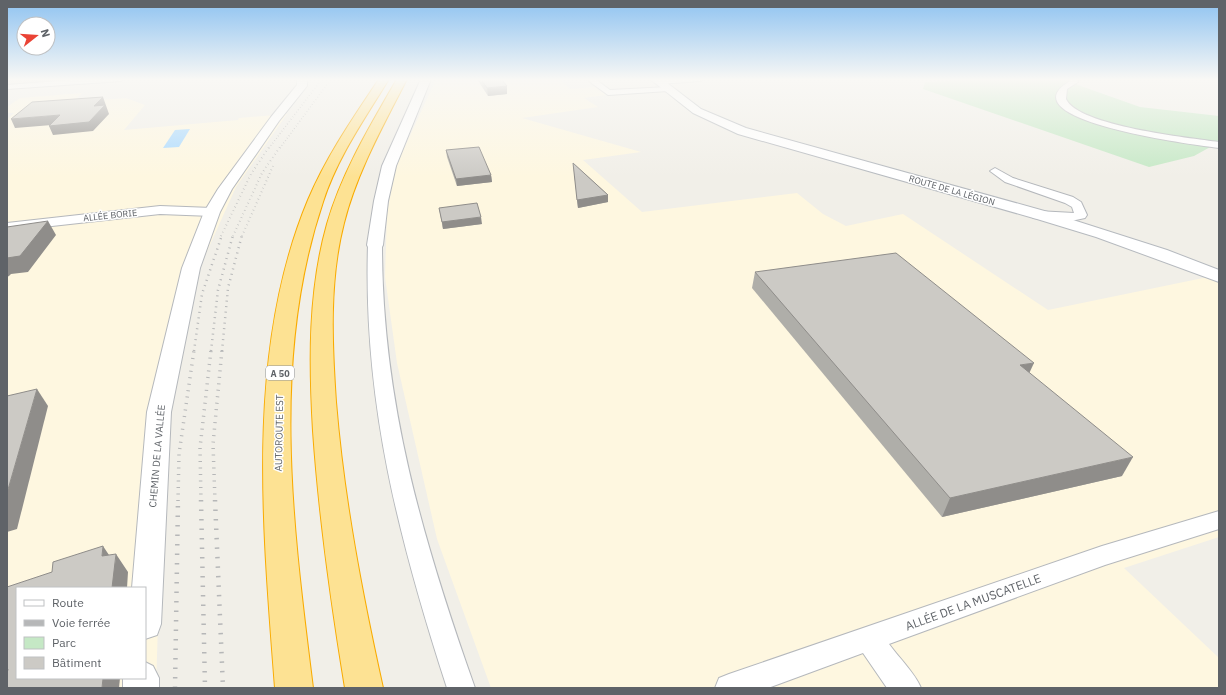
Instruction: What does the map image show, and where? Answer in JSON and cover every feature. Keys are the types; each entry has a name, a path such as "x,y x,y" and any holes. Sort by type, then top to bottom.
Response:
{"highway":[{"path":"331,166 341,136 352,111"},
{"name":"AUTOROUTE EST","path":"294,688 284,584 278,478 280,371 286,308 300,248 315,200 331,166 364,111"},
{"path":"364,688 340,560 328,454 322,362 323,303 331,243 343,198 369,138 384,111"}],"main road":[{"name":"ROUTE DE LA LÉGION","path":"699,111 706,116 742,131 1037,215 1150,250 1219,276"}],"street":[{"name":"CHEMIN DE LA VALLÉE","path":"146,609 159,412 191,268 212,212 225,189 281,111"},
{"path":"413,111 390,166 381,201 375,244 373,286 380,359 396,462 420,563 461,688"},
{"path":"1075,111 1080,115 1112,126 1219,144"},
{"path":"995,171 1009,180 1069,200 1076,205 1081,215 1071,217 1037,215"},
{"name":"ALLÉE BORIE","path":"7,227 160,210 212,212"},
{"name":"ALLÉE DE LA MUSCATELLE","path":"729,688 1102,556 1219,520"},
{"path":"868,638 896,677 907,688"}],"shaded area":[{"path":"7,111 140,111 124,130 287,114 236,187 200,267 169,413 161,529 156,688 7,688 7,119 14,113 7,113"},
{"path":"421,111 567,111 522,118 641,152 583,160 642,212 797,193 823,214 846,226 903,214 1048,310 1208,277 1219,271 1219,537 1124,568 1219,658 1219,688 491,688 437,539 397,363 385,277 387,213 396,166"}],"green space":[{"path":"988,111 1179,111 1219,116 1219,148 1212,146 1194,156 1149,167"}],"water":[{"path":"190,129 179,147 163,148 175,130"}],"building":[{"path":"20,111 99,111 89,122 49,126 60,115 11,119"},
{"path":"479,147 491,175 456,179 446,150"},
{"path":"573,163 608,195 577,200"},
{"path":"477,203 481,217 442,222 439,208"},
{"path":"48,221 20,256 7,258 7,227"},
{"path":"896,253 1034,363 1020,365 1133,457 950,498 755,272"},
{"path":"37,389 7,493 7,396"},
{"path":"103,546 102,556 116,554 112,587 16,587 16,679 103,679 102,688 7,688 7,587 52,572 53,562"}],"railway":[{"path":"269,148 297,111"},
{"path":"280,148 307,111"},
{"path":"221,236 251,174 269,147"},
{"path":"233,236 262,173 280,147"},
{"path":"242,236 273,166"},
{"path":"194,351 202,294 222,235"},
{"path":"211,351 218,290 233,235"},
{"path":"222,351 228,288 242,235"},
{"path":"178,501 179,454 194,350"},
{"path":"201,501 200,448 211,350"},
{"path":"215,501 213,444 222,350"},
{"path":"175,688 178,500"},
{"path":"201,500 205,688"},
{"path":"215,500 223,688"}]}
